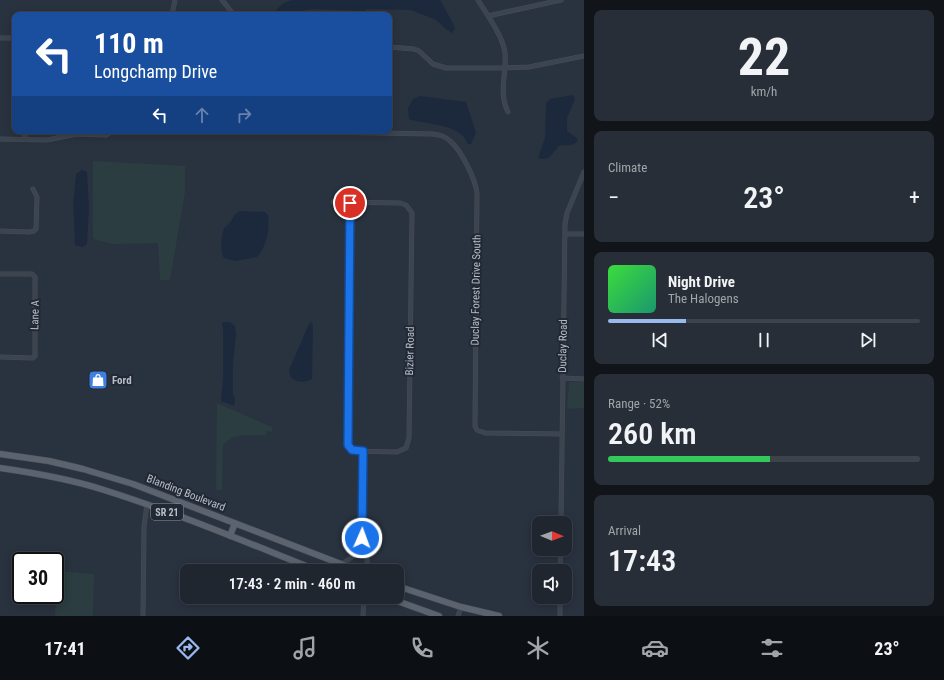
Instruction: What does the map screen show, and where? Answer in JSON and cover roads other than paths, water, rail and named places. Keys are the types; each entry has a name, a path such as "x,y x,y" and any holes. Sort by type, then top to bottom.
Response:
{"main road":[{"name":"Blanding Boulevard","path":"0,454 49,461 107,476 159,493 341,564"},
{"name":"SR 21","path":"0,468 50,476 103,489 147,504 301,564"},
{"path":"103,489 107,476"},
{"path":"230,536 235,523"},
{"path":"404,588 461,607 499,616"},
{"path":"404,603 439,616"}],"street":[{"path":"173,12 175,0"},
{"path":"222,0 232,12"},
{"path":"478,0 503,45 505,53 503,103 508,112"},
{"path":"488,16 561,0"},
{"path":"0,38 12,38"},
{"path":"392,48 408,48 419,51 434,64 446,68 529,67 584,56"},
{"name":"Duclay Forest Drive South","path":"392,133 440,135 450,141 460,154 473,176 477,192 475,422 477,430 485,433 562,434"},
{"path":"24,139 25,134"},
{"path":"0,139 47,140 77,134 108,134"},
{"name":"Duclay Road","path":"561,516 564,234 567,213 584,172"},
{"path":"0,231 34,231 36,227 37,196 33,189"},
{"path":"333,202 350,203 348,445 352,450 363,451 362,538 366,542 367,564"},
{"name":"Bizier Road","path":"350,203 400,203 406,205 412,217 410,438 406,448 397,452 363,451"},
{"path":"564,234 584,234"},
{"name":"Lane A","path":"0,274 32,274 36,277 34,356 33,358 0,357"},
{"path":"562,378 584,379"},
{"path":"143,616 144,527 147,504"},
{"path":"341,564 351,558 355,553 357,543 362,538"},
{"path":"363,616 364,604"},
{"path":"560,604 560,616"},
{"path":"458,616 461,607"}],"water":[{"path":"292,0 440,0 455,29 452,33 436,20 411,10 367,9 365,11 313,9 299,12 275,12 286,2"},
{"path":"573,95 575,99 567,118 567,131 578,139 577,142 572,145 558,146 552,154 545,159 538,158 545,138 546,103 550,99"},
{"path":"420,96 466,102 476,133 471,144 468,144 461,134 450,128 409,119 408,108 413,99"},
{"path":"82,170 87,172 89,208 87,244 83,247 75,245 73,204 76,174"},
{"path":"240,211 265,212 268,215 269,226 265,243 257,257 235,261 224,258 221,248 224,228 229,224 235,214"},
{"path":"223,322 230,322 235,326 236,334 233,363 234,406 221,401 223,379"},
{"path":"312,322 312,379 300,382 291,377 289,370 309,324"}],"place":[{"name":"Ford","path":"98,380"}]}
